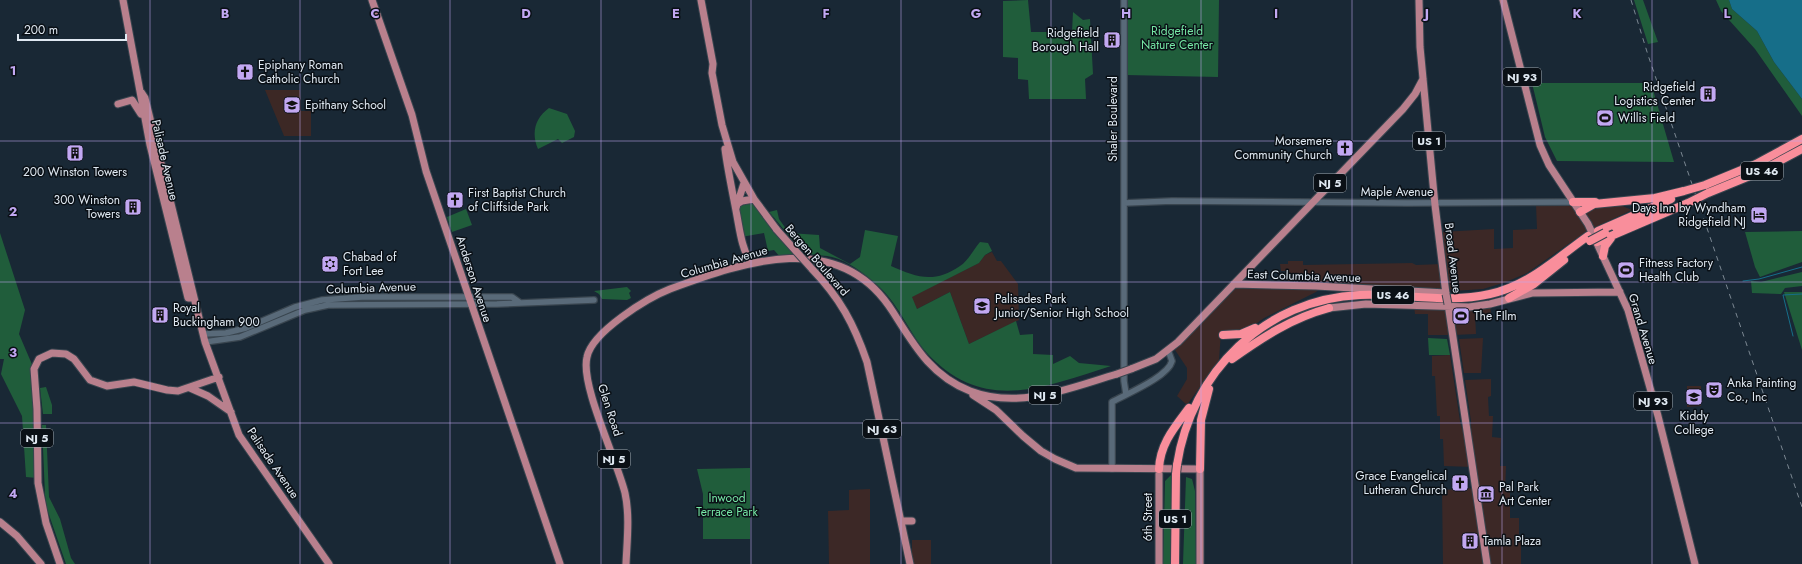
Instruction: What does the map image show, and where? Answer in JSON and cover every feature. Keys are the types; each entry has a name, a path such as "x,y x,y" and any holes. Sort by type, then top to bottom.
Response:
{"highway":[{"name":"US 46","path":"1707,189 1802,139"},
{"name":"US 46","path":"1707,189 1757,173 1802,148"},
{"path":"1592,240 1613,236 1686,197 1707,189"},
{"path":"1580,212 1594,204 1660,197 1686,197 1707,189"},
{"name":"US 46","path":"1220,365 1247,339 1263,327 1285,314 1316,302 1361,295 1459,298 1484,295 1503,290 1521,283 1592,240 1601,232 1686,197"},
{"path":"1573,202 1618,202"},
{"path":"1603,256 1606,244 1613,236"},
{"path":"1446,294 1472,293 1498,287 1561,259"},
{"path":"1509,298 1534,284 1561,259"},
{"name":"US 46","path":"1232,359 1252,341 1273,326 1314,307 1359,299 1457,302 1490,299 1520,288 1561,259"},
{"name":"US 1","path":"1175,564 1179,474 1184,432 1199,395 1232,348 1255,328 1280,312 1310,299 1344,291 1374,290"},
{"name":"US 1","path":"1180,465 1191,426 1209,389 1232,359 1306,315 1329,308"},
{"path":"1223,334 1241,334 1255,328"},
{"path":"1200,469 1201,420 1209,389"},
{"path":"1159,469 1160,456 1164,444 1199,395"},
{"name":"US 1","path":"1179,474 1180,564"}],"main road":[{"name":"Palisade Avenue","path":"123,0 141,92 144,120 188,298 193,298"},
{"name":"Anderson Avenue","path":"372,0 404,91 426,171 560,564"},
{"name":"Bergen Boulevard","path":"701,0 722,125 733,162 754,199 777,230 842,304 861,344 872,380 910,564"},
{"name":"Broad Avenue","path":"1419,0 1419,40 1435,203 1446,294 1487,564"},
{"name":"Grand Avenue","path":"1503,0 1540,145 1549,165 1580,212 1592,240 1603,256 1629,314 1649,384 1695,564"},
{"name":"NJ 5","path":"971,391 1001,399 1024,399 1048,395 1131,370 1149,362 1168,350 1234,284 1311,202 1406,105 1423,79"},
{"name":"Palisade Avenue","path":"141,92 145,98 205,342 233,415 239,435 329,564"},
{"path":"118,104 132,100 149,126 151,134 154,136"},
{"path":"722,125 730,185 736,206 745,253 751,263"},
{"path":"730,185 744,182"},
{"path":"736,206 744,182"},
{"path":"736,206 742,201 754,199"},
{"name":"Columbia Avenue","path":"587,357 597,339 637,306 654,296 677,286 751,263 780,258 825,260 852,272 870,284 890,306 912,344 926,362 948,380 971,391"},
{"name":"East Columbia Avenue","path":"1234,284 1316,286 1446,294"},
{"path":"1448,306 1480,306 1532,293 1620,292"},
{"name":"US 1","path":"1329,308 1373,304 1448,306"},
{"name":"NJ 5","path":"60,564 46,523 38,483 37,409 34,369 39,359 52,353 66,354 74,359 90,380 104,386 134,382 172,391 190,388 218,377"},
{"name":"Glen Road","path":"587,357 586,368 595,403 626,500 626,564"},
{"path":"190,388 224,405 233,415"},
{"path":"971,391 975,396 996,410 1036,447 1056,459 1076,468 1200,469 1200,564"},
{"name":"6th Street","path":"1159,469 1159,564"},
{"path":"901,521 912,521"},
{"path":"0,522 20,539 41,564"}],"street":[{"name":"Shaler Boulevard","path":"1124,0 1124,381 1126,394"},
{"name":"Maple Avenue","path":"1124,203 1172,201 1435,203 1573,202"},
{"name":"Columbia Avenue","path":"203,334 226,333 246,328 295,306 322,300 362,297 470,300"},
{"name":"Columbia Avenue","path":"205,342 240,337 305,310 328,305 512,297 519,302 594,300"},
{"path":"1112,469 1112,402 1142,386 1170,367 1172,358 1168,350"}],"shaded area":[{"path":"265,90 300,90 301,111 311,111 311,136 284,136"},
{"path":"1617,204 1632,210 1587,231 1527,273 1506,282 1483,289 1454,291 1450,289 1442,232 1494,229 1494,249 1513,248 1513,230 1537,229 1536,205 1571,205 1577,215 1591,206"},
{"path":"992,252 997,261 1001,261 1018,284 1019,320 969,344 950,292 917,309 911,297 979,263 985,255"},
{"path":"1288,261 1303,261 1303,265 1412,263 1416,265 1442,264 1446,293 1288,285 1287,271 1281,271 1280,264 1288,264"},
{"path":"1236,285 1264,288 1320,289 1264,318 1246,331 1221,332 1219,360 1187,405 1177,396 1187,379 1187,368 1175,350"},
{"path":"1490,304 1491,314 1475,314 1476,334 1453,335 1428,335 1428,314 1415,314 1414,306"},
{"path":"1483,338 1481,373 1464,373 1459,339"},
{"path":"1450,355 1460,421 1472,465 1471,421 1465,380 1491,379 1491,396 1488,397 1489,416 1493,416 1492,437 1501,438 1500,466 1506,466 1505,491 1510,491 1510,518 1519,518 1521,564 1443,564 1442,490 1475,488 1473,467 1444,466 1443,439 1440,439 1440,416 1437,416 1435,376 1432,376 1432,356"},
{"name":"Kiddy College","path":"1687,386 1701,386 1701,406 1687,407"},
{"path":"870,489 870,564 829,564 828,511 849,510 849,490"},
{"path":"912,540 931,540 931,564 912,564"}],"green space":[{"path":"1028,0 1031,32 1072,32 1073,12 1083,20 1090,19 1093,74 1085,79 1086,99 1029,99 1028,80 1018,79 1018,58 1003,57 1003,1"},
{"name":"Ridgefield Nature Center","path":"1127,0 1219,0 1218,77 1126,75"},
{"path":"1634,0 1643,0 1658,42 1648,44"},
{"path":"1716,0 1729,0 1732,9 1757,31 1774,62 1802,99 1802,116 1755,49 1721,11"},
{"path":"1532,83 1651,83 1674,162 1557,161 1545,137"},
{"path":"549,108 567,114 575,131 574,137 562,143 558,139 538,149 535,137 536,126 540,116"},
{"path":"754,199 802,258 781,258 774,250 768,251 764,233 741,237 737,204"},
{"path":"466,209 472,225 452,232 447,217"},
{"path":"777,210 779,219 789,233 819,235 820,248 850,264 829,256 805,252 769,212"},
{"path":"865,230 898,236 891,266 917,276 925,277 933,277 951,272 966,261 980,242 988,243 992,251 985,255 979,263 912,297 917,309 950,292 969,344 1016,321 1020,335 1033,334 1033,354 1053,355 1053,364 1070,356 1079,363 1111,366 1062,382 1015,390 992,390 970,384 948,372 926,352 891,299 866,276 850,264 860,257"},
{"path":"1802,231 1802,262 1760,277 1755,267 1745,232"},
{"path":"0,233 25,310 19,334 34,369 37,478 26,477 22,416 1,374 4,359 0,359"},
{"path":"1802,272 1802,286 1785,288 1781,294 1752,293 1751,281 1761,282"},
{"path":"627,287 631,291 629,293 631,298 627,300 602,299 599,294 594,291"},
{"path":"1784,292 1802,292 1802,350"},
{"path":"1428,338 1447,339 1450,355 1429,355"},
{"path":"46,387 52,405 52,414 43,414 40,388"},
{"path":"42,425 46,425 49,497 60,519 71,558 75,564 66,564 47,509"},
{"name":"Inwood Terrace Park","path":"750,468 750,539 703,539 703,494 697,469"},
{"path":"1172,474 1171,564 1163,564 1165,481"},
{"path":"1186,477 1192,479 1195,491 1196,564 1183,564"}],"water":[{"path":"1729,0 1802,0 1802,99 1774,62 1757,31 1732,9"}],"waterway":[{"path":"1743,281 1759,279 1802,267"},
{"path":"1793,336 1783,295 1802,294"}],"railway":[{"path":"1631,0 1648,55 1802,507"}],"place":[{"name":"Ridgefield Borough Hall","path":"1112,40"},
{"name":"Epiphany Roman Catholic Church","path":"245,72"},
{"name":"Ridgefield Logistics Center","path":"1708,94"},
{"name":"Epithany School","path":"292,105"},
{"name":"Willis Field","path":"1605,118"},
{"name":"Morsemere Community Church","path":"1345,148"},
{"name":"200 Winston Towers","path":"75,153"},
{"name":"First Baptist Church of Cliffside Park","path":"455,200"},
{"name":"300 Winston Towers","path":"133,207"},
{"name":"Days Inn by Wyndham Ridgefield NJ","path":"1759,215"},
{"name":"Chabad of Fort Lee","path":"330,264"},
{"name":"Fitness Factory Health Club","path":"1626,270"},
{"name":"Palisades Park Junior/Senior High School","path":"982,306"},
{"name":"Royal Buckingham 900","path":"160,315"},
{"name":"The FIlm","path":"1461,316"},
{"name":"Anka Painting Co., Inc","path":"1714,390"},
{"name":"Kiddy College","path":"1694,397"},
{"name":"Grace Evangelical Lutheran Church","path":"1460,483"},
{"name":"Pal Park Art Center","path":"1486,494"},
{"name":"Tamla Plaza","path":"1470,541"}]}
